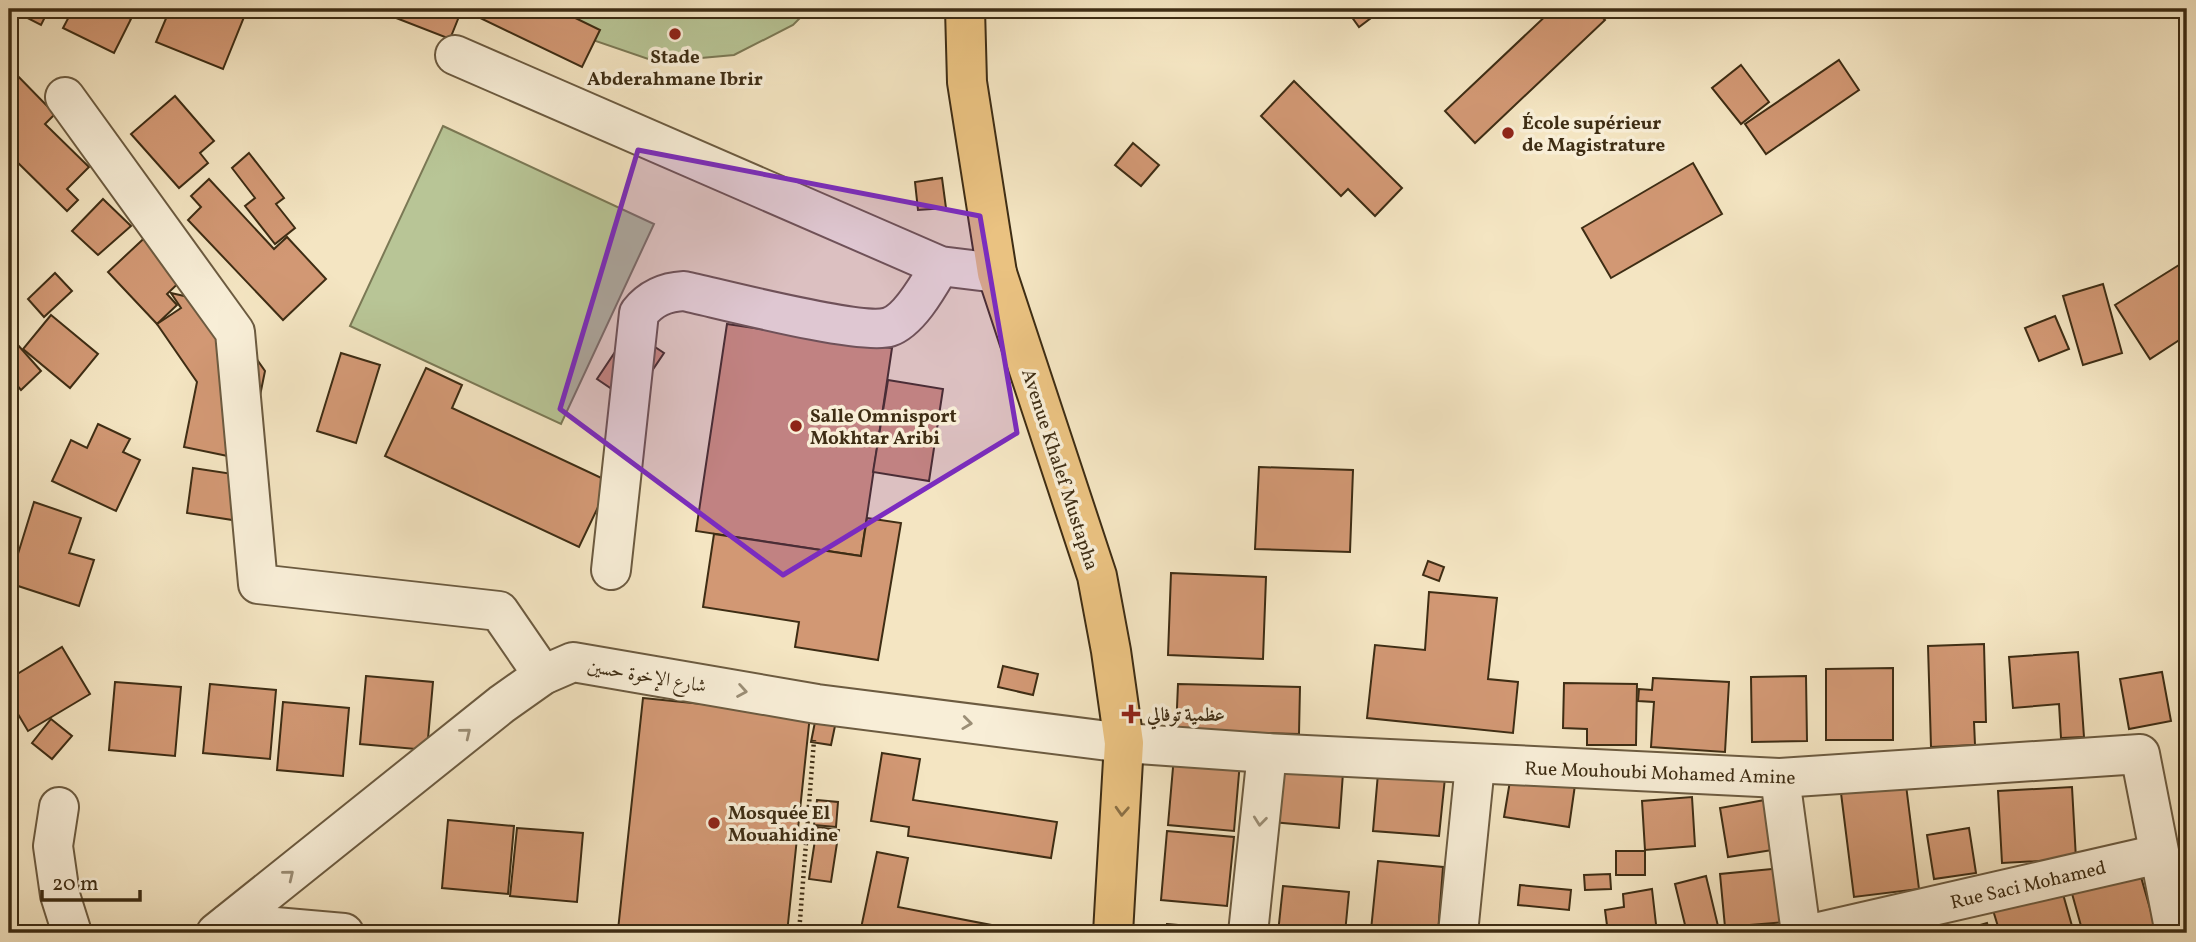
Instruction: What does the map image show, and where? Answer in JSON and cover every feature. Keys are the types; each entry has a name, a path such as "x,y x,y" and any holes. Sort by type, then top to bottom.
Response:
{"main road":[{"name":"Avenue Khalef Mustapha","path":"965,9 967,82 997,273 1097,576 1124,743 1113,933"}],"street":[{"path":"454,55 940,266 997,273"},
{"path":"65,97 235,332 258,584 499,611 543,675"},
{"path":"611,570 639,313 648,302 668,292 684,291 852,326 890,327 909,311 940,266"},
{"name":"شارع الإخوة حسين","path":"223,928 543,675 573,662 817,704 1124,743"},
{"name":"Rue Mouhoubi Mohamed Amine","path":"1124,743 1475,765 1780,778 2140,754 2175,933"},
{"path":"1248,933 1267,753"},
{"path":"1458,933 1475,765"},
{"path":"1780,778 1801,933"},
{"path":"59,807 53,846 60,895 72,933"},
{"name":"Rue Saci Mohamed","path":"1815,933 2159,854"},
{"path":"223,928 344,933"}],"path":[{"path":"799,933 817,704"}],"highlighted area":[{"path":"638,150 980,216 1017,433 783,575 560,409"}],"green space":[{"name":"Stade Abderahmane Ibrir","path":"485,9 809,9 793,25 734,55 657,62 561,29 548,39"},
{"path":"443,126 654,224 561,424 350,326"}],"building":[{"path":"10,9 49,9 41,25"},
{"path":"73,9 111,9 131,19 114,53 63,28"},
{"path":"170,9 237,9 246,12 223,69 156,42"},
{"path":"373,9 462,9 450,39"},
{"path":"479,9 557,9 600,30 582,67 476,16"},
{"path":"1346,9 1383,9 1359,27"},
{"path":"1553,9 1594,9 1605,20 1475,143 1445,111"},
{"path":"1839,60 1859,90 1766,154 1745,124"},
{"path":"1741,65 1769,102 1741,124 1712,88"},
{"path":"9,67 55,114 45,124 89,167 67,189 78,200 67,211 9,154"},
{"path":"1294,81 1402,188 1375,216 1348,189 1341,196 1261,116"},
{"path":"175,96 214,141 200,153 208,163 179,188 131,134"},
{"path":"1133,143 1159,165 1141,186 1115,165"},
{"path":"249,153 284,198 276,204 295,228 275,244 245,206 255,198 232,168"},
{"path":"1693,163 1722,214 1611,278 1582,228"},
{"path":"942,178 946,208 918,210 915,182"},
{"path":"209,179 274,249 287,237 326,279 283,320 188,220 201,207 191,196"},
{"path":"103,199 131,226 98,255 72,231"},
{"path":"153,230 191,271 167,294 177,305 157,324 108,272"},
{"path":"2187,260 2187,335 2150,359 2115,305"},
{"path":"55,273 72,291 44,317 28,299"},
{"path":"2103,284 2122,353 2083,365 2063,296"},
{"path":"171,293 193,298 239,334 265,371 247,460 184,447 197,382 157,324 181,308"},
{"path":"51,315 98,354 70,388 23,349"},
{"path":"2055,316 2069,349 2039,361 2025,328"},
{"path":"635,322 643,339 664,353 631,402 597,379"},
{"name":"Salle Omnisport Mokhtar Aribi","path":"727,324 892,348 861,556 696,531"},
{"path":"9,335 41,371 21,390 9,376"},
{"path":"341,353 380,365 356,443 317,431"},
{"path":"426,368 462,385 452,408 610,482 579,547 385,456"},
{"path":"888,380 943,389 929,481 873,472"},
{"path":"98,424 130,439 123,452 140,460 116,511 52,481 71,440 87,448"},
{"path":"1259,467 1353,470 1350,552 1255,549"},
{"path":"193,468 246,476 239,521 187,513"},
{"path":"34,502 81,518 69,553 94,560 79,606 9,583"},
{"path":"867,518 901,523 878,660 795,647 799,622 703,607 714,534 861,556"},
{"path":"1428,561 1444,567 1439,581 1423,575"},
{"path":"1171,573 1266,577 1263,659 1168,655"},
{"path":"1429,592 1497,598 1488,679 1518,682 1513,733 1367,718 1375,645 1425,650"},
{"path":"1984,644 1986,722 1974,722 1975,745 1931,747 1928,646"},
{"path":"62,647 90,694 28,731 9,699 9,679"},
{"path":"2078,652 2084,737 2061,738 2059,704 2013,708 2009,657"},
{"path":"1003,666 1038,674 1033,695 998,687"},
{"path":"1893,668 1893,740 1826,740 1826,669"},
{"path":"2162,672 2171,721 2129,729 2120,679"},
{"path":"366,676 433,682 427,750 360,744"},
{"path":"1806,676 1807,741 1752,742 1751,677"},
{"path":"1653,678 1729,682 1725,752 1651,747 1654,702 1638,701 1639,689 1652,690"},
{"path":"115,682 181,687 175,756 109,750"},
{"path":"1564,683 1637,684 1636,745 1587,745 1587,729 1563,728"},
{"path":"210,684 276,690 270,759 203,753"},
{"path":"1178,684 1300,687 1299,734 1176,731"},
{"name":"Mosquée El Mouahidine","path":"643,698 810,715 787,933 651,933 618,930"},
{"path":"283,702 349,708 343,776 277,770"},
{"path":"51,719 72,736 52,759 32,743"},
{"path":"815,722 835,726 831,745 811,742"},
{"path":"882,753 920,759 913,800 1057,822 1051,858 908,836 909,827 871,821"},
{"path":"1279,753 1344,759 1339,828 1272,822"},
{"path":"1174,756 1240,762 1234,831 1168,825"},
{"path":"1379,762 1446,768 1439,836 1373,831"},
{"path":"1511,775 1575,785 1569,827 1504,817"},
{"path":"1906,785 1919,889 1854,897 1841,793"},
{"path":"2072,787 2076,859 2002,863 1998,791"},
{"path":"1692,797 1695,846 1645,850 1642,801"},
{"path":"1776,798 1784,848 1728,857 1720,808"},
{"path":"817,800 838,802 836,827 814,825"},
{"path":"448,820 514,826 508,894 442,888"},
{"path":"817,827 839,830 831,882 809,879"},
{"path":"517,828 583,833 577,902 510,896"},
{"path":"1969,828 1976,873 1934,879 1927,835"},
{"path":"1167,831 1234,837 1227,906 1161,900"},
{"path":"1616,851 1645,851 1645,875 1616,875"},
{"path":"877,852 908,858 898,907 1033,933 860,933"},
{"path":"1378,861 1443,867 1438,933 1371,930"},
{"path":"1782,868 1786,922 1725,927 1720,874"},
{"path":"2139,870 2157,933 2083,933 2071,890"},
{"path":"1610,874 1611,889 1585,890 1584,875"},
{"path":"1706,876 1718,926 1687,933 1675,884"},
{"path":"1520,885 1571,890 1569,910 1518,905"},
{"path":"1283,886 1349,892 1345,933 1278,933"},
{"path":"2061,887 2074,933 2000,933 1992,907"},
{"path":"1652,889 1657,933 1608,933 1605,910 1624,907 1623,894"},
{"path":"1987,923 1990,933 1953,933"},
{"path":"1167,924 1234,930 1233,933 1167,933"}],"place":[{"name":"Stade Abderahmane Ibrir","path":"675,34"},
{"name":"École supérieur de Magistrature","path":"1508,133"},
{"name":"Salle Omnisport Mokhtar Aribi","path":"796,426"},
{"name":"عظمية توفالي","path":"1131,714"},
{"name":"Mosquée El Mouahidine","path":"714,823"}]}
